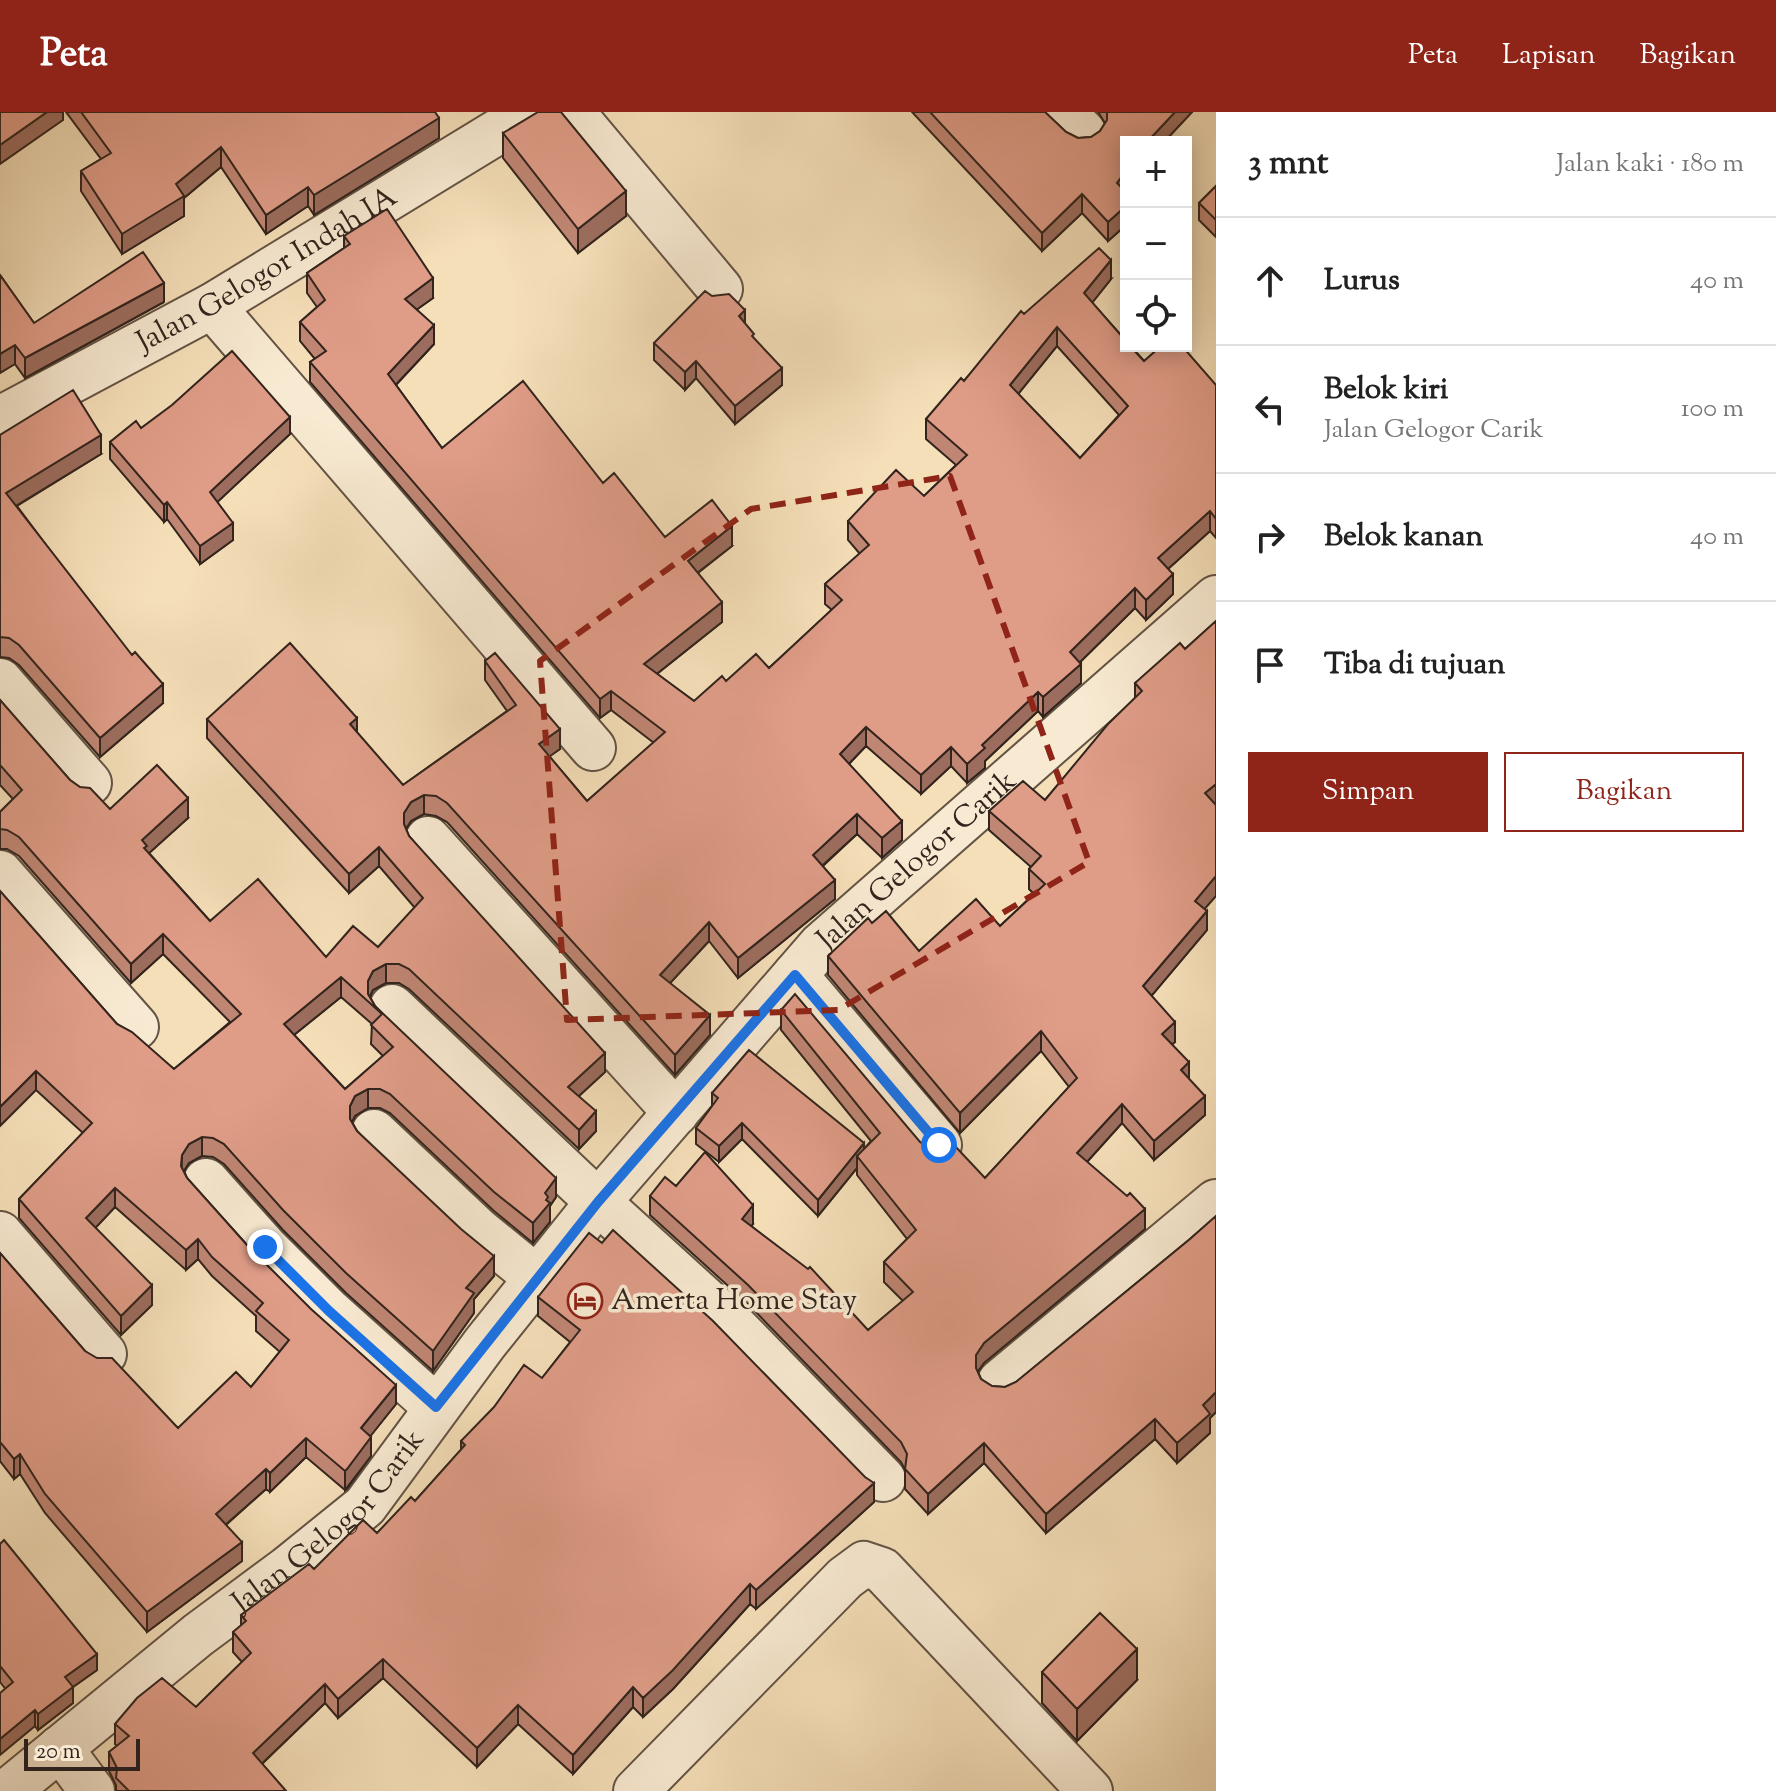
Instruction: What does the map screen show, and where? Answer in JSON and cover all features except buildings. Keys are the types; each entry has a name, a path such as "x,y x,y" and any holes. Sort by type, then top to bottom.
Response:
{"street":[{"name":"Jalan Gelogor Indah IA","path":"0,419 212,306 530,112"},
{"path":"572,112 720,289"},
{"path":"212,306 593,748"},
{"name":"Jalan Gelogor Carik","path":"8,1791 198,1635 365,1506 436,1407 598,1202 821,945 1216,598"},
{"path":"0,681 89,783"},
{"path":"428,839 676,1113"},
{"path":"0,873 136,1027"},
{"path":"795,975 939,1145"},
{"path":"392,1007 730,1322 883,1479"},
{"path":"374,1132 478,1230 537,1278"},
{"path":"206,1181 265,1247 329,1311 436,1407"},
{"path":"1000,1382 1216,1202"},
{"path":"0,1234 104,1354"},
{"path":"636,1791 845,1578 864,1564 882,1570 1090,1791"},
{"path":"60,1748 92,1791"}],"highlighted area":[{"path":"950,476 1089,862 838,1010 567,1020 540,661 751,509"}],"place":[{"name":"Amerta Home Stay","path":"585,1301"}],"route":[{"path":"265,1247 329,1311 436,1407 598,1202 795,975 939,1145"}]}
